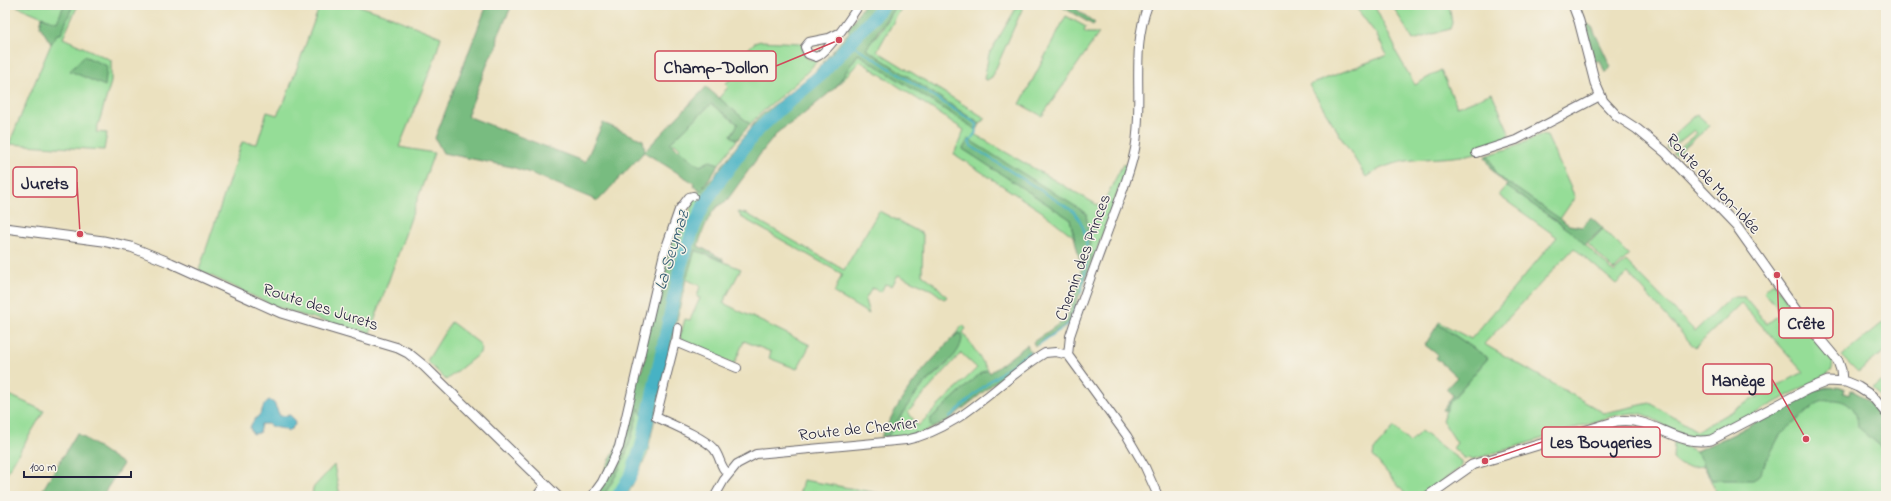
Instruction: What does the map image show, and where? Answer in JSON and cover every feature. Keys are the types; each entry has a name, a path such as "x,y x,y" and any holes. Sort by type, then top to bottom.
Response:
{"street":[{"path":"839,33 830,38 812,40 806,44 805,47 808,54 816,57 823,53 839,33 859,5"},
{"name":"Chemin des Princes","path":"1068,355 1070,336 1120,197 1135,148 1139,102 1139,47 1142,26 1148,5"},
{"name":"Route de Mon-Idée","path":"1573,5 1600,96 1617,116 1640,131 1665,152 1744,235 1798,313 1838,361 1842,381"},
{"path":"1476,153 1500,146 1522,137 1600,96"},
{"path":"592,496 608,472 619,447 664,253 679,210 689,197 693,196"},
{"name":"Route des Jurets","path":"5,228 103,241 131,247 159,258 281,313 398,348 408,353 424,366 557,496"},
{"path":"678,328 676,342 673,343 656,417 711,446 718,456 723,470 728,474"},
{"path":"676,342 737,368"},
{"name":"Route de Chevrier","path":"715,496 728,474 736,464 756,454 906,440 931,434 959,417 1045,353 1056,352 1068,355"},
{"path":"1068,355 1126,436 1145,467 1158,496"},
{"path":"1428,496 1464,470 1476,464 1617,421 1635,420 1645,422 1685,440 1699,442 1711,440 1817,385 1828,381 1842,381 1865,391 1886,413"},
{"path":"537,496 545,485"}],"green space":[{"path":"14,5 64,5 57,23"},
{"path":"64,5 73,5 61,34 57,34 51,44 40,26 42,17 57,22"},
{"path":"73,5 78,5 63,38 111,60 111,82 96,132 107,133 104,150 9,144 51,44 57,33 61,33"},
{"path":"320,5 357,5 392,17 441,37 434,61 399,147 434,153 370,333 298,314 272,305 199,270 242,142 257,144 267,112 277,115 286,98"},
{"path":"487,5 512,5 498,36 497,48 491,55 467,116 585,162 603,123 643,140 645,151 706,87 750,124 737,140 731,136 738,124 711,104 670,143 700,166 710,161 719,164 703,187 711,180 759,117 814,73 849,32 848,29 864,5 896,5 866,49 980,124 977,130 858,54 835,88 799,118 779,131 761,153 725,203 720,204 716,208 708,220 698,246 723,259 723,261 695,250 686,279 651,436 639,408 626,454 616,475 603,496 592,496 622,435 628,433 631,417 628,412 637,374 642,370 646,355 642,349 652,305 658,302 661,286 657,282 678,214 686,212 688,215 673,260 683,264 694,230 711,198 693,186 694,183 644,152 598,201 533,174 512,167 443,153 435,138"},
{"path":"896,5 903,5 877,51 985,118 980,124 866,49 880,31"},
{"path":"1018,5 1024,5 992,77 987,80 984,79 989,54"},
{"path":"1059,5 1071,5 1095,23 1093,25"},
{"path":"1354,5 1374,5 1395,47 1396,52 1415,85 1441,70 1457,107 1492,93 1509,132 1508,141 1480,152 1462,156 1420,159 1393,164 1379,169 1366,177 1309,85 1387,55 1376,34"},
{"path":"1392,5 1449,5 1452,23 1450,29 1413,40"},
{"path":"1066,16 1086,27 1084,31 1087,33 1099,33 1042,116 1020,104"},
{"path":"1585,22 1592,27 1611,67 1605,73 1600,60 1594,62"},
{"path":"761,41 800,43 806,57 817,61 810,70 750,124 719,98 728,87 725,84 736,74 730,67 754,43"},
{"path":"858,54 977,130 974,134 1101,207 1123,164 1127,166 1092,263 1086,213 968,140 963,149 1070,219 1074,237 1041,211 954,154 964,130 860,61 835,88"},
{"path":"84,56 107,66 105,86 70,71"},
{"path":"711,104 738,124 731,135 737,140 719,164 710,161 700,166 678,151 680,148 675,143 673,146 670,143"},
{"path":"1697,114 1710,126 1675,155 1673,153 1697,133 1694,130 1669,150 1667,148 1676,133"},
{"path":"1540,135 1547,136 1575,197 1560,219 1498,176 1488,155 1517,146"},
{"path":"968,139 1086,213 1092,263 1069,322 1035,346 1033,342 1066,319 1080,281 1081,265 1070,219 963,149"},
{"path":"1488,155 1498,176 1569,225 1582,227 1591,217 1603,228 1585,245 1572,232 1506,186 1507,184 1496,175 1491,168 1485,156"},
{"path":"1506,186 1572,232 1614,272 1626,261 1695,331 1731,297 1745,297 1767,324 1781,313 1764,291 1774,282 1801,321 1797,323 1801,327 1803,325 1833,362 1832,369 1827,374 1715,434 1697,437 1682,434 1643,414 1634,413 1604,419 1474,459 1464,458 1453,448 1457,443 1442,420 1450,402 1488,358 1438,324 1439,322 1471,339 1557,237 1498,195","holes":["1574,248 1616,284 1628,273 1695,348 1741,303 1804,372 1697,431 1650,403 1604,413 1484,344"]},
{"path":"701,190 711,198 699,219 683,264 672,260 681,231 692,207 693,196"},
{"path":"879,211 923,234 922,274 936,285 947,297 944,299 932,290 898,275 892,286 885,284 881,292 872,288 865,300 869,314 834,293 842,274 741,217 738,212 747,214 844,270"},
{"path":"1603,229 1629,255 1614,270 1588,244"},
{"path":"695,250 741,269 723,303 810,345 797,369 769,358 771,352 744,341 734,364 686,344 680,337 685,319 690,320 700,298 697,297 700,286 686,279"},
{"path":"1886,320 1886,350 1858,372 1842,356"},
{"path":"451,322 479,343 481,348 480,353 446,380 427,361"},
{"path":"1438,324 1488,358 1450,402 1446,411 1443,410 1453,395 1446,389 1457,377 1436,358 1438,355 1425,345"},
{"path":"963,325 966,329 963,332 988,370 982,372 931,418 933,428 916,435 889,438 888,436 909,403 925,383 948,363 959,333 953,337","holes":["961,353 977,368 918,426 908,412"]},
{"path":"959,333 962,334 962,342 955,355 920,389 904,410 888,436 881,437 899,404 928,364 947,343"},
{"path":"1027,345 1031,353 949,420 933,428 930,425 931,418 982,372 988,370 990,373"},
{"path":"1886,378 1886,403 1873,388"},
{"path":"1826,387 1844,388 1843,393 1849,395 1850,390 1856,393 1870,403 1886,421 1886,496 1718,496 1704,466 1683,466 1673,459 1674,442 1696,451 1732,435 1814,390"},
{"path":"1835,387 1844,388 1843,393 1849,395 1850,390 1861,396 1870,403 1886,421 1886,451 1858,427 1857,418 1850,406 1838,400 1824,401 1816,404 1780,435 1758,477 1753,480 1712,480 1696,451 1732,435 1814,390"},
{"path":"5,393 44,411 5,476"},
{"path":"639,407 651,436 647,455 627,496 603,496 616,475 626,453"},
{"path":"1394,427 1410,443 1421,431 1461,461 1461,467 1422,496 1407,496 1373,456 1374,450"},
{"path":"77,433 123,464 102,496 39,496"},
{"path":"334,465 340,496 312,496 313,488"},
{"path":"803,480 896,496 799,496"}],"water":[{"path":"269,400 274,403 280,416 290,415 294,419 295,425 288,432 284,429 273,427 268,424 261,424 259,433 253,434 250,428"}],"waterway":[{"name":"La Seymaz","path":"618,496 632,473 642,444 681,264 694,227 704,205 755,133 780,109 821,75 884,5"},
{"path":"850,43 977,124 976,132 969,142 971,146 1073,211 1084,229 1086,239 1087,250 1085,272 1081,293"},
{"path":"1038,345 1070,323 1076,306"},
{"path":"950,417 990,381 1029,352"}],"place":[{"name":"Champ-Dollon","path":"839,40"},
{"name":"Jurets","path":"80,234"},
{"name":"Crête","path":"1777,275"},
{"name":"Manège","path":"1806,439"},
{"name":"Les Bougeries","path":"1485,461"}]}
